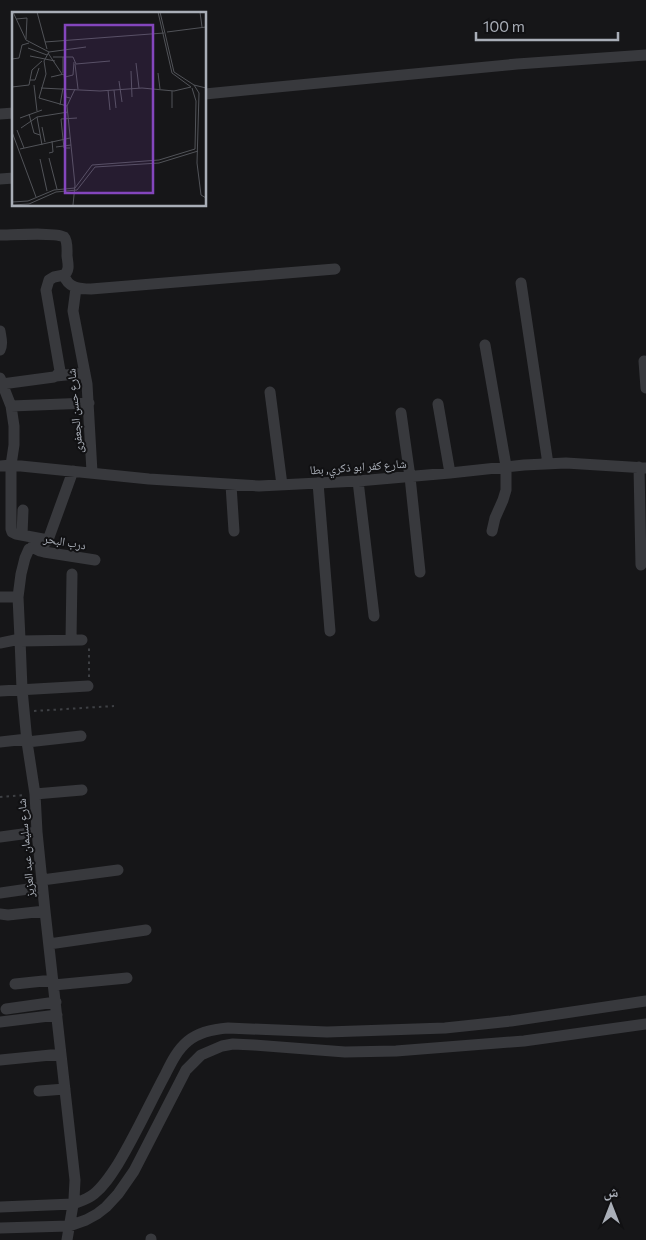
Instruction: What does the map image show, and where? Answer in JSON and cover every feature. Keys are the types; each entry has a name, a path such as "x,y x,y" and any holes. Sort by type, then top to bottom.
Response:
{"street":[{"path":"206,94 518,64 646,55"},
{"path":"0,235 46,234 62,236 66,240 67,272 64,275 49,280 46,290 60,371 56,376"},
{"path":"64,275 68,283 76,288 91,290 335,269"},
{"path":"521,283 548,464"},
{"name":"شارع حسن الجعفرى","path":"76,288 73,311 88,384 92,472"},
{"path":"0,332 2,347 0,350"},
{"path":"484,345 506,466 506,490 495,518 492,532"},
{"path":"644,361 646,388"},
{"path":"48,540 16,534 11,529 6,465 15,440 11,406 1,381 85,373"},
{"path":"270,392 282,485"},
{"path":"11,406 89,403"},
{"path":"438,404 450,473"},
{"path":"401,413 420,572"},
{"name":"شارع كفر ابو ذكري, بطا","path":"6,465 149,479 259,486 358,481 506,466 548,464 642,468"},
{"path":"641,565 642,468"},
{"path":"32,547 45,543 48,540 73,471"},
{"path":"358,481 374,616"},
{"path":"318,483 330,631"},
{"path":"231,485 234,531"},
{"path":"22,535 23,510"},
{"name":"درب البحر","path":"32,547 49,554 95,560"},
{"name":"شارع سليمان عبد العزيز","path":"32,547 26,553 18,597 22,690 35,794 42,883 75,1180 67,1240"},
{"path":"0,643 20,640 76,640 72,574"},
{"path":"0,596 18,597"},
{"path":"0,691 88,686"},
{"path":"0,742 81,736"},
{"path":"35,794 82,790"},
{"path":"0,837 37,832"},
{"path":"0,892 118,870"},
{"path":"0,914 8,915 45,911"},
{"path":"49,944 146,930"},
{"path":"15,984 127,978"},
{"path":"0,1207 73,1204 94,1194 109,1178 124,1154 175,1056 188,1041 201,1033 228,1028 327,1032 445,1028 511,1021 646,1001"},
{"path":"6,1010 56,1002"},
{"path":"0,1022 57,1014"},
{"path":"0,1228 69,1226 97,1214 118,1194 134,1171 186,1070 200,1054 222,1046 233,1044 254,1045 345,1052 396,1051 524,1041 646,1024"},
{"path":"0,1060 61,1054"},
{"path":"39,1091 65,1089"}],"path":[{"path":"76,640 87,642 89,645 88,686"},
{"path":"25,712 114,706"},
{"path":"0,797 35,794"}]}
